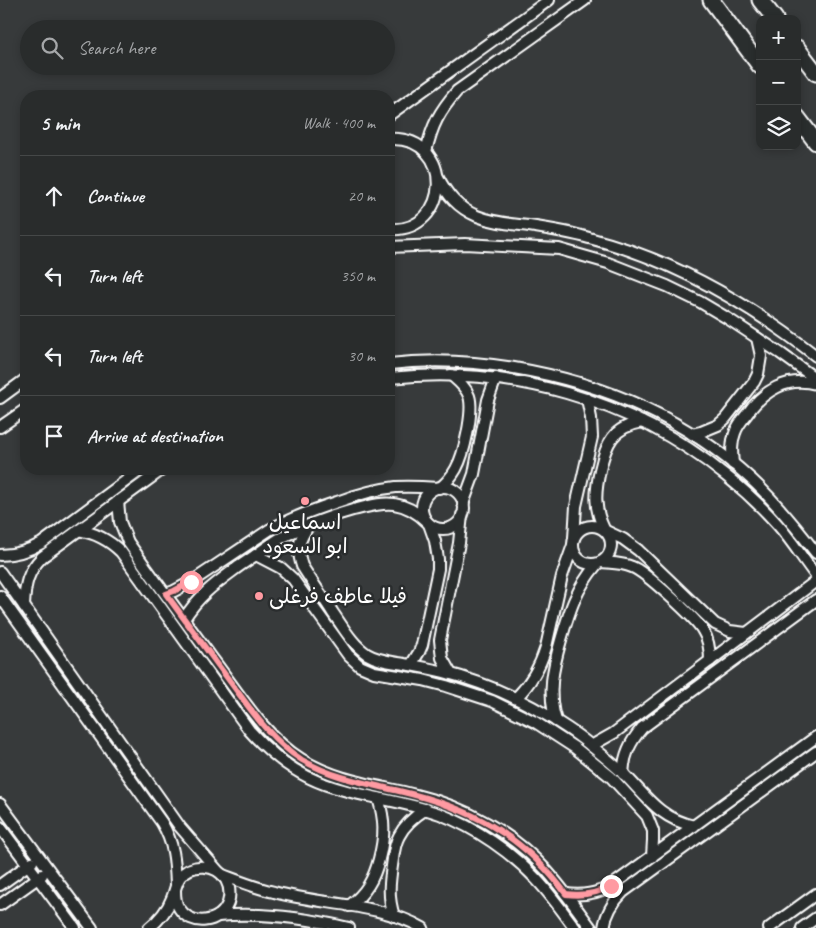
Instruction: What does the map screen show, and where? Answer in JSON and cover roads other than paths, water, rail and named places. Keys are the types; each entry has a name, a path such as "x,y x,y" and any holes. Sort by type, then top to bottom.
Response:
{"main road":[{"path":"711,0 756,61"},
{"path":"760,0 772,15"},
{"path":"801,53 816,73"},
{"path":"801,122 816,142"}],"street":[{"path":"395,111 549,0"},
{"path":"426,152 434,124 441,111 457,92 585,0"},
{"path":"395,138 413,143 426,152 436,168 444,190 464,210 502,223 557,230 598,240 663,263 688,274 739,302 765,318 816,356"},
{"path":"395,229 406,228 418,222 428,213 438,190 438,177"},
{"path":"395,247 465,244 559,249 584,255 632,271 700,302 780,352 816,379"},
{"path":"692,434 718,425 725,419 754,382 758,374 761,356 757,338"},
{"path":"395,364 426,361 471,363 516,369 557,377 627,400 692,434 733,464 788,516 816,553"},
{"path":"395,378 451,375 496,378 542,386 587,399 642,422 692,450 737,485 778,525 816,576"},
{"path":"411,665 422,645 438,569 438,550 424,517 422,505 428,494 440,488 455,470 461,457 471,404 462,384 451,375"},
{"path":"450,674 442,658 440,640 460,542 463,504 474,474 488,400 496,378"},
{"path":"0,398 20,383"},
{"path":"733,464 732,443 735,433 739,424 758,399 774,388 787,383 816,384"},
{"path":"587,399 592,437 576,506 575,554 588,564 627,565 640,570 697,622 709,644 710,661"},
{"path":"0,427 20,413"},
{"path":"556,721 552,702 552,677 570,609 584,580 608,556 612,546 610,535 605,530 598,514 596,497 596,488 604,453 607,445 618,431 633,423 642,422"},
{"path":"0,555 25,552 42,543 134,475"},
{"path":"24,606 27,579 42,556 155,475"},
{"path":"166,594 191,582 282,523 308,511 359,494 385,488 411,486 449,488 461,497 463,504"},
{"path":"118,502 120,522 128,542 262,724 287,749 316,768 333,775 430,798 473,815 493,826 512,839 546,870 591,928"},
{"path":"184,619 206,591 256,555 278,540 330,517 375,504 394,504 412,510 435,528 442,529 454,526 462,515"},
{"path":"309,525 299,544 298,552 302,566 354,643 367,654 383,660 450,674 516,698 556,721 591,746 623,774 661,812 677,822 694,826"},
{"path":"516,698 528,683 543,657 562,576 577,533 585,526 596,526 623,539 638,550 715,624 730,631 746,634"},
{"path":"78,530 106,539 121,552 249,730 269,751 292,768 317,782 345,791 426,809 476,832 508,854 537,880 550,894 575,928"},
{"path":"256,555 281,568 294,579 348,655 360,666 374,672 415,678 484,698 535,722 575,748 610,778 647,816 653,831 652,857"},
{"path":"0,572 180,827 227,882 230,897 224,911 194,928"},
{"path":"591,746 614,733 816,582"},
{"path":"0,596 169,835 176,861 175,899 178,907 183,914 191,919 208,921"},
{"path":"623,774 623,764 630,744 642,728 816,600"},
{"path":"566,894 585,895 603,890 619,881 816,737"},
{"path":"604,928 609,911 623,892 816,752"},
{"path":"349,906 366,891 376,872 384,831 384,820 378,798"},
{"path":"0,804 92,928"},
{"path":"394,916 390,902 389,885 395,845 407,824 426,809"},
{"path":"0,827 75,928"},
{"path":"0,885 38,856"},
{"path":"149,928 166,911 175,887 184,872 205,866 274,892 371,910 394,916 423,928"},
{"path":"0,905 48,870"},
{"path":"769,928 816,894"},
{"path":"218,916 273,915 349,928"},
{"path":"802,928 816,918"}],"place":[{"name":"اسماعيل ابو السعود","path":"305,501"},
{"name":"فيلا عاطف فرغلى","path":"259,596"}]}
